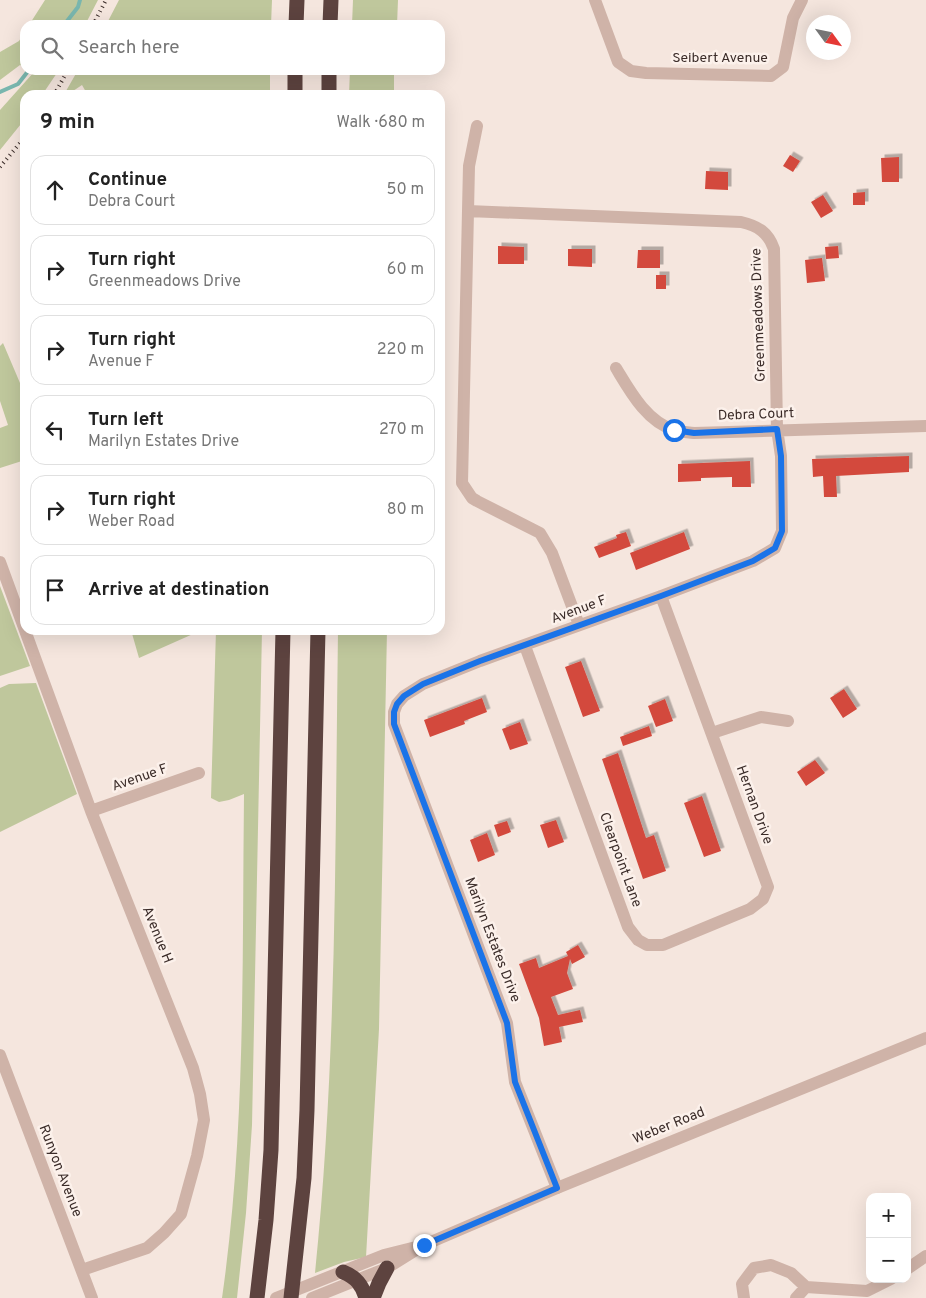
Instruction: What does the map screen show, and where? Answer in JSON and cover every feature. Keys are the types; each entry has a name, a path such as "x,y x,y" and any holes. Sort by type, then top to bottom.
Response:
{"highway":[{"path":"296,20 297,0"},
{"path":"330,20 331,0"},
{"path":"295,75 295,90"},
{"path":"329,75 329,90"},
{"path":"257,1298 272,1150 283,635"},
{"path":"291,1298 304,1178 307,1110 318,635"},
{"path":"373,1298 387,1268"},
{"path":"342,1280 352,1275 362,1286 366,1298"}],"street":[{"name":"Seibert Avenue","path":"595,0 618,62 631,71 771,76 783,67 793,18 802,0"},
{"path":"477,126 469,166 462,483 477,502 540,533 552,553 579,626"},
{"name":"Greenmeadows Drive","path":"468,211 742,222 760,228 767,234 774,249 777,429 781,456 782,531 775,548"},
{"name":"Debra Court","path":"616,368 644,410 656,420 674,430 694,433 926,426"},
{"name":"Avenue F","path":"397,704 404,696 423,684 480,661 753,561 775,548"},
{"name":"Avenue H","path":"0,562 20,617"},
{"name":"Hernan Drive","path":"661,596 768,886"},
{"name":"Avenue H","path":"27,635 91,811 192,1068 200,1094 204,1120 197,1156 181,1214 147,1248 82,1270"},
{"name":"Clearpoint Lane","path":"525,646 628,927 638,940 647,945 663,945 742,913 763,899 768,886"},
{"name":"Marilyn Estates Drive","path":"397,704 394,712 394,724 507,1023 515,1082 557,1188"},
{"path":"712,733 760,716 788,721"},
{"name":"Avenue F","path":"91,811 199,774"},
{"name":"Weber Road","path":"357,1281 387,1268 424,1245 557,1188 926,1038"},
{"name":"Runyon Avenue","path":"0,1055 92,1298"},
{"name":"Weber Road","path":"312,1298 384,1255 424,1245"},
{"path":"911,1266 926,1256"},
{"path":"744,1298 742,1284 754,1268 771,1265 790,1273 806,1287 867,1291 883,1283"},
{"name":"Weber Road","path":"276,1298 342,1280"},
{"path":"796,1298 806,1287"}],"green space":[{"path":"45,0 98,0 88,20 32,20"},
{"path":"119,0 272,0 271,20 109,20"},
{"path":"353,0 398,0 397,20 352,20"},
{"path":"20,39 20,65 0,80 0,52"},
{"path":"31,75 56,75 45,90 20,90 20,125 0,150 0,110"},
{"path":"75,75 270,75 270,90 85,90 82,85 74,90 67,90"},
{"path":"350,75 394,75 394,90 349,90"},
{"path":"3,343 20,383 20,462 0,468 0,428 8,425 0,401 0,346"},
{"path":"0,586 30,666 0,676"},
{"path":"132,635 191,635 139,658"},
{"path":"216,635 262,635 252,1125 246,1213 237,1298 222,1298 230,1235 239,1109 244,794 219,802 211,798"},
{"path":"338,635 387,635 379,1029 366,1257 344,1262 315,1273 327,1113 334,952"},
{"path":"36,683 77,794 0,832 0,688 9,684"}],"building":[{"path":"790,155 800,161 793,172 783,166"},
{"path":"899,157 899,182 882,182 881,158"},
{"path":"706,171 728,172 728,190 705,189"},
{"path":"865,192 865,205 853,205 853,193"},
{"path":"823,195 833,211 821,218 811,202"},
{"path":"498,246 524,247 524,264 498,264"},
{"path":"838,246 839,258 826,259 825,247"},
{"path":"568,249 592,249 592,267 568,266"},
{"path":"638,250 660,250 660,268 637,268"},
{"path":"822,258 825,281 807,283 805,260"},
{"path":"656,275 666,275 666,289 656,289"},
{"path":"909,456 909,472 836,476 837,497 824,497 823,476 813,477 812,459"},
{"path":"750,461 751,487 732,487 732,477 701,478 701,481 678,482 678,464"},
{"path":"626,532 631,546 599,558 594,547 617,538 616,535"},
{"path":"684,532 690,549 636,570 630,553"},
{"path":"581,661 600,711 583,717 565,667"},
{"path":"844,689 857,709 843,718 830,698"},
{"path":"482,698 487,712 464,721 465,724 430,737 424,720"},
{"path":"665,699 673,721 656,727 648,706"},
{"path":"520,722 528,744 510,750 502,729"},
{"path":"649,726 652,736 623,746 620,737"},
{"path":"618,753 646,838 654,835 666,871 643,879 602,759"},
{"path":"815,760 825,773 806,786 797,772"},
{"path":"702,796 721,851 704,857 684,803"},
{"path":"556,820 564,842 548,848 540,825"},
{"path":"507,821 511,832 498,837 494,825"},
{"path":"487,833 495,855 478,862 470,840"},
{"path":"578,945 585,957 572,964 570,959 567,973 573,989 551,997 558,1015 580,1010 583,1022 559,1027 562,1042 544,1046 539,1018 519,964 536,958 539,968 568,956 566,952"}],"waterway":[{"path":"68,20 78,7 80,0"},
{"path":"0,92 18,84 25,75"}],"railway":[{"path":"96,20 106,0"},
{"path":"57,90 65,75"},
{"path":"0,167 20,143"}],"route":[{"path":"424,1245 557,1188 515,1082 507,1023 394,724 395,708 404,696 423,684 480,661 753,561 775,548 782,531 781,456 777,429 694,433 674,430"}]}
